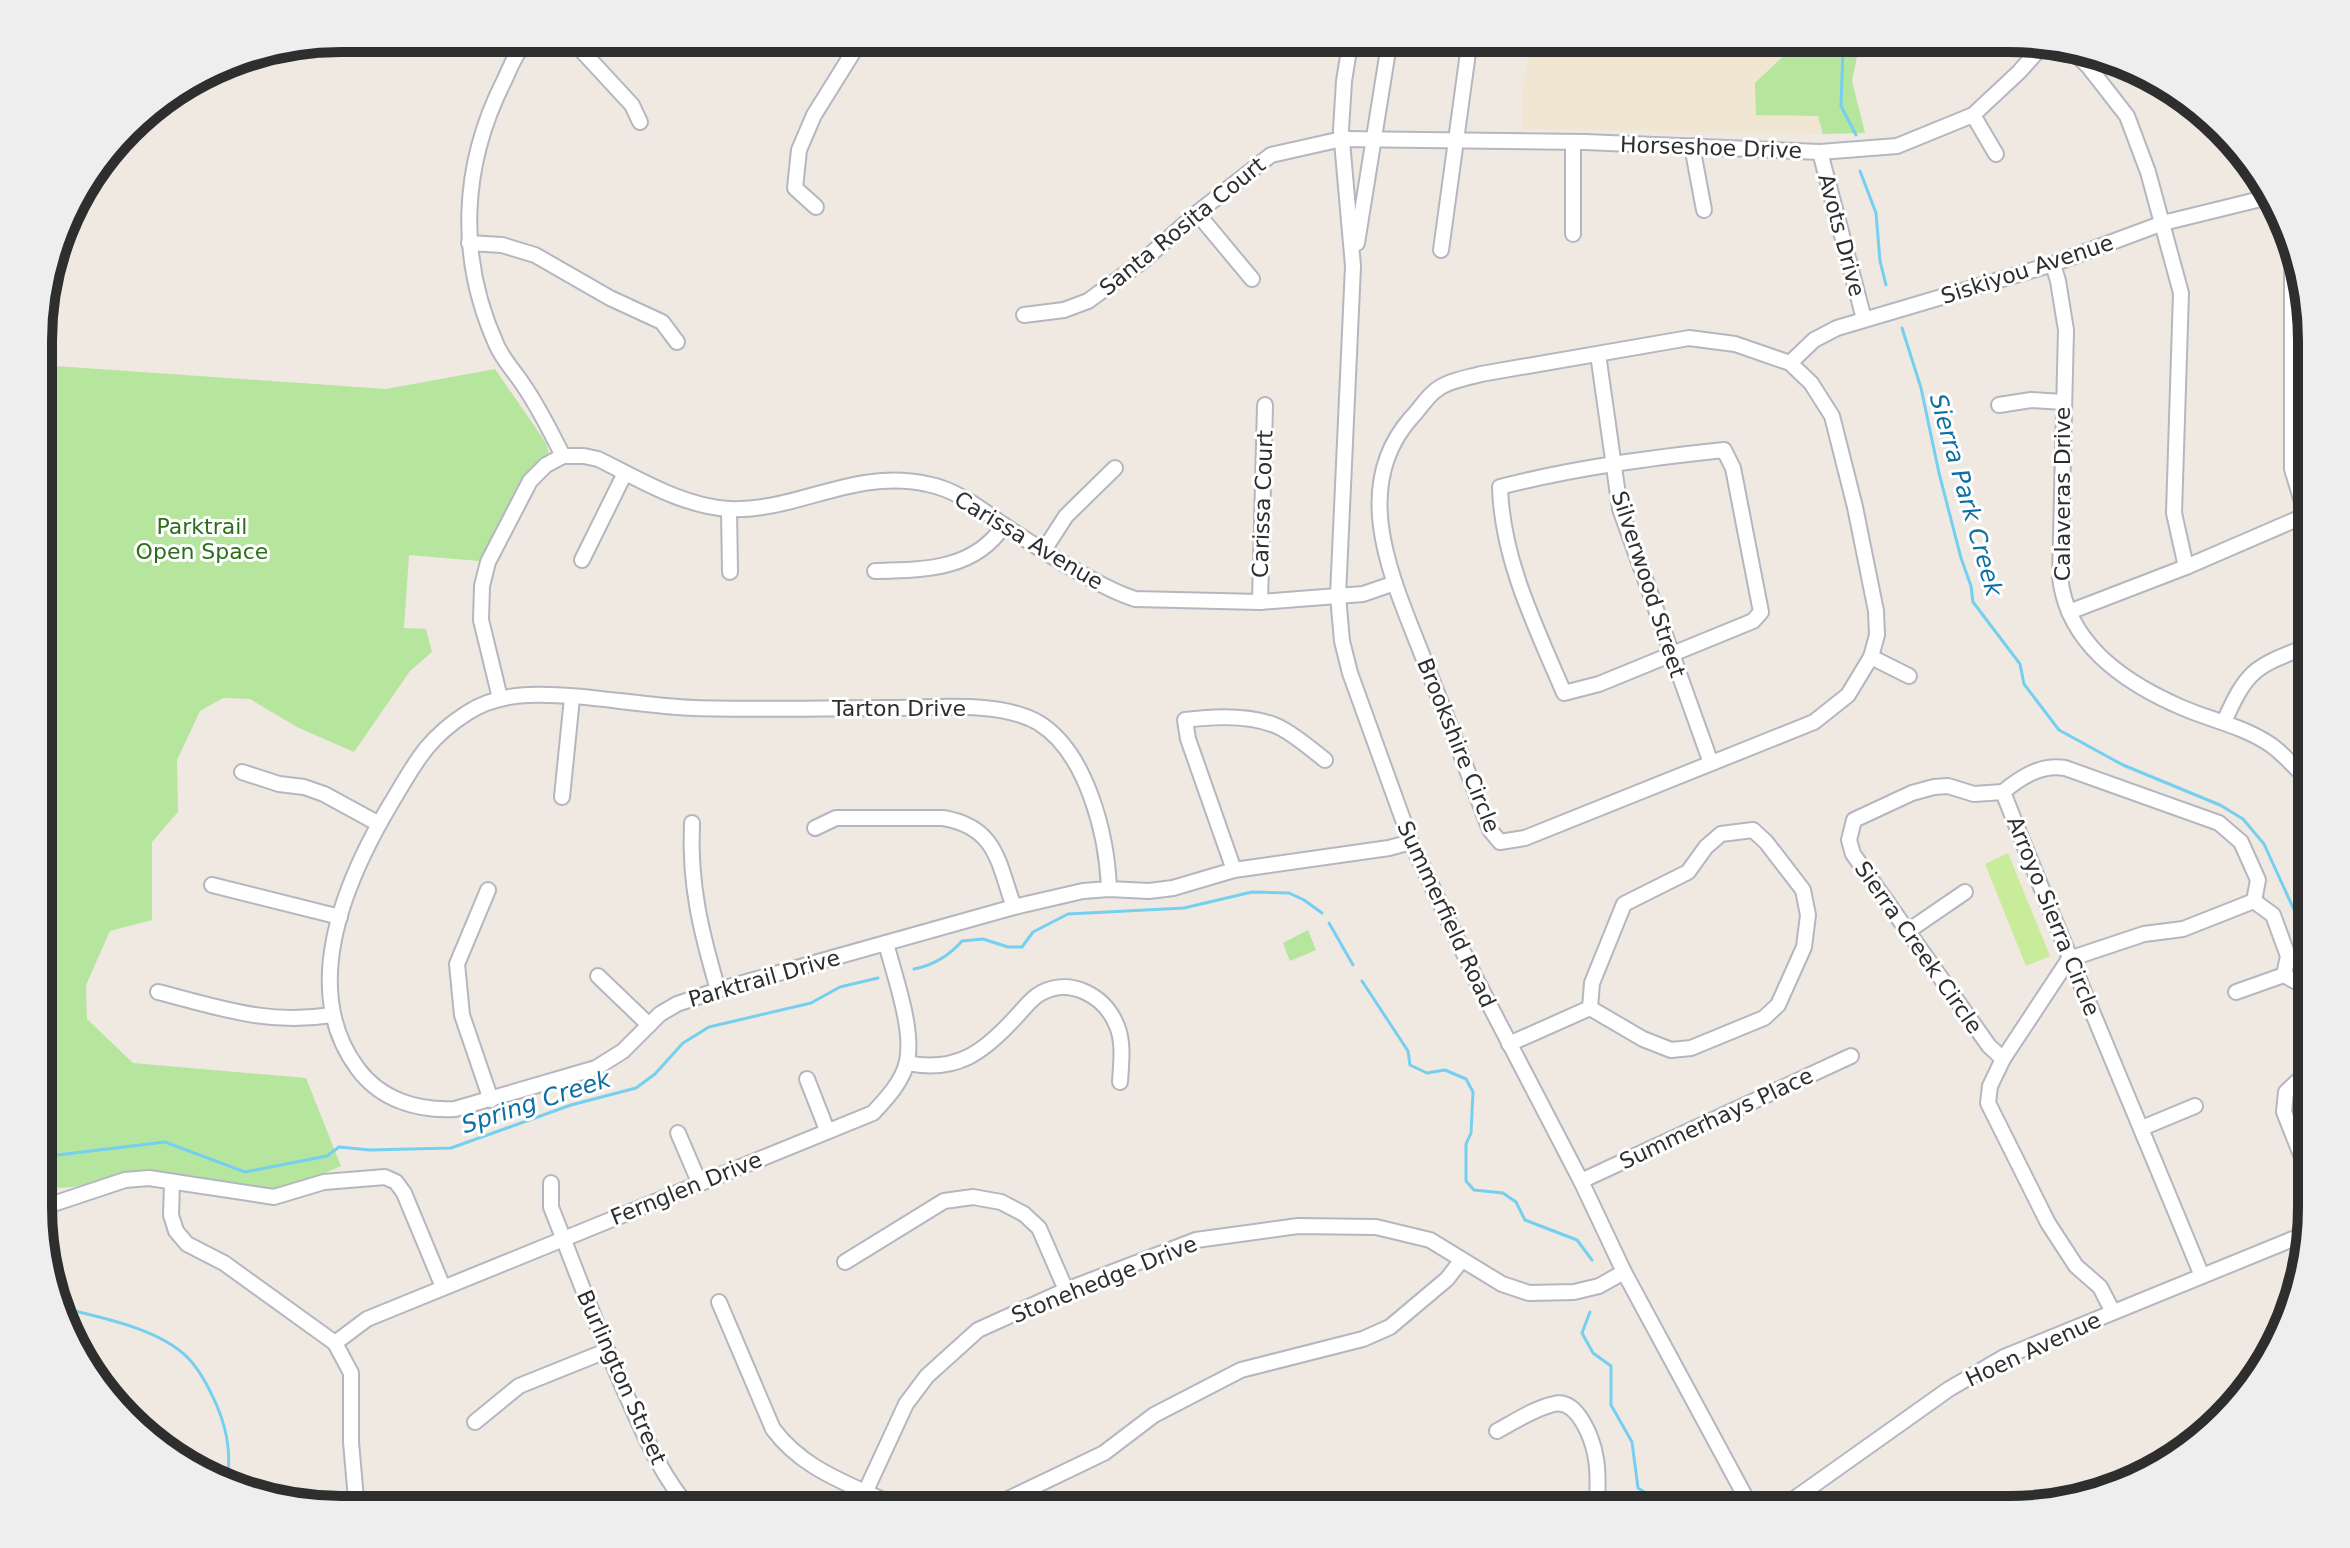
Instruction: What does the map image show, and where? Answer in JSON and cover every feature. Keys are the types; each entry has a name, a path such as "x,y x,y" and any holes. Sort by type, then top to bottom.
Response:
{"street":[{"path":"500,698 481,620 485,573 530,481 546,465 563,456 495,342 475,289 469,243 470,185 480,143 491,106 520,52"},
{"path":"583,52 632,105 640,122"},
{"path":"816,207 795,188 799,150 814,115 853,52"},
{"name":"Summerfield Road","path":"1349,52 1344,81 1342,139 1353,266"},
{"name":"Summerfield Road","path":"1388,52 1353,266 1338,596 1342,641 1350,673 1411,842 1624,1272 1745,1496"},
{"path":"1441,250 1468,52"},
{"name":"Horseshoe Drive","path":"1342,139 1573,142 1820,152 1897,146 1973,115 2036,53"},
{"path":"2084,62 2127,116 2148,172 2181,293 2174,513 2186,567"},
{"path":"1973,115 1996,154"},
{"name":"Santa Rosita Court","path":"1024,315 1064,310 1088,301 1143,261 1197,213 1271,155 1342,139"},
{"path":"1573,142 1573,234"},
{"path":"1692,146 1704,210"},
{"name":"Avots Drive","path":"1820,152 1864,319"},
{"name":"Siskiyou Avenue","path":"1790,363 1814,340 1837,328 2053,264 2163,223 2261,199"},
{"path":"1197,213 1252,279"},
{"path":"469,243 502,245 535,255 610,298 662,322 677,342"},
{"name":"Calaveras Drive","path":"2053,264 2066,330 2062,599 2089,648 2125,677 2173,704 2224,722 2270,744 2298,771"},
{"path":"2292,284 2292,469 2298,485"},
{"name":"Brookshire Circle","path":"1689,338 1735,344 1790,363 1811,383 1832,416 1855,507 1876,611 1877,635 1871,657 1848,695 1814,722 1525,838 1500,842 1490,830 1395,583 1380,521 1378,495 1382,470 1404,427 1436,390 1481,374 1689,338"},
{"name":"Silverwood Street","path":"1598,354 1620,509 1711,763"},
{"path":"1999,405 2031,400 2063,402"},
{"name":"Carissa Court","path":"1260,602 1265,405"},
{"path":"1724,450 1733,468 1761,612 1753,621 1670,655 1599,684 1564,693 1527,605 1501,521 1500,487 1612,465 1724,450"},
{"name":"Carissa Avenue","path":"563,456 598,459 684,501 729,509 762,506 871,481 911,481 937,486 956,494 1120,594 1135,599 1260,602 1363,594 1395,583"},
{"path":"1044,550 1066,516 1115,468"},
{"path":"582,560 625,473"},
{"path":"729,509 730,572"},
{"path":"2069,612 2186,567 2298,519"},
{"path":"875,571 950,565 984,549 1004,525"},
{"path":"2224,722 2238,691 2260,665 2298,650"},
{"path":"1871,657 1909,676"},
{"name":"Tarton Drive","path":"500,698 530,695 696,708 973,708 1028,717 1056,736 1079,769 1104,838 1109,889"},
{"name":"Parktrail Drive","path":"500,698 471,710 440,731 424,749 363,854 340,917 329,973 332,1015 350,1058 373,1086 391,1097 406,1104 437,1110 491,1100 596,1068 623,1051 649,1025 677,1004 1014,907 1083,891 1173,888 1234,870 1389,848 1411,842"},
{"path":"562,797 572,698"},
{"path":"1234,870 1188,739 1185,720 1206,717 1266,722 1282,728 1325,760"},
{"name":"Arroyo Sierra Circle","path":"2202,1276 2069,959 2003,792 2029,774 2051,766 2065,768 2219,823 2241,842 2258,880 2254,901"},
{"path":"242,772 324,794 379,824"},
{"name":"Sierra Creek Circle","path":"2003,792 1974,794 1948,786 1912,793 1854,820 1849,840 1853,854 1989,1046 2003,1059 2069,959"},
{"path":"815,828 836,818 943,818 975,827 985,836 995,856 1014,907"},
{"path":"692,823 695,904 718,990"},
{"path":"1753,830 1803,890 1808,915 1804,947 1778,1005 1764,1018 1691,1048 1671,1050 1643,1039 1590,1008 1592,983 1624,904 1688,872 1706,847 1721,834 1753,830"},
{"path":"212,885 340,917"},
{"path":"488,890 457,964 462,1015 491,1100"},
{"path":"1908,931 1965,892"},
{"path":"2069,959 2144,934 2183,929 2254,901 2273,915 2288,956 2284,975"},
{"path":"886,943 908,1037 907,1063 933,1067 975,1055 996,1039 1037,994 1064,986 1080,989 1095,998 1117,1027 1121,1047 1120,1082"},
{"path":"2236,992 2284,975 2298,983"},
{"path":"598,976 649,1025"},
{"path":"158,992 256,1017 296,1020 332,1015"},
{"path":"1509,1044 1590,1008"},
{"name":"Summerhays Place","path":"1581,1181 1851,1056"},
{"path":"2003,1059 1990,1086 1988,1103 2048,1223 2076,1266 2100,1287 2113,1312"},
{"name":"Fernglen Drive","path":"335,1343 367,1319 873,1113 888,1098 907,1063"},
{"path":"807,1079 827,1130"},
{"path":"2298,1081 2286,1092 2284,1112 2298,1147"},
{"path":"2142,1128 2195,1106"},
{"path":"678,1133 699,1182"},
{"path":"52,1204 125,1180 149,1178 274,1197 324,1182 385,1177 404,1193 443,1287"},
{"path":"172,1183 171,1215 176,1231 187,1244 224,1263 335,1343 351,1373 351,1442 356,1496"},
{"name":"Burlington Street","path":"551,1183 551,1207 606,1351 652,1453 678,1496"},
{"path":"845,1262 944,1201 973,1197 1001,1202 1024,1214 1039,1228 1066,1290"},
{"name":"Stonehedge Drive","path":"864,1496 906,1404 927,1376 978,1330 1066,1290 1196,1240 1298,1226 1376,1227 1430,1240 1502,1284 1529,1293 1574,1292 1599,1286 1624,1272"},
{"name":"Hoen Avenue","path":"1798,1496 1949,1389 1983,1369 2296,1238"},
{"path":"1014,1496 1104,1453 1154,1415 1241,1370 1363,1339 1390,1327 1447,1279 1461,1261"},
{"path":"719,1302 773,1429 783,1442 812,1466 875,1496"},
{"path":"475,1422 519,1386 606,1351"},
{"path":"1497,1431 1555,1403 1568,1405 1578,1415 1594,1446 1597,1496"}],"shaded area":[{"path":"1529,52 1798,52 1806,62 1823,134 1523,129 1521,94"}],"green space":[{"path":"1788,52 1858,52 1852,81 1865,133 1823,134 1818,116 1756,115 1755,83"},
{"name":"Parktrail Open Space","path":"52,366 386,389 495,369 546,443 549,454 520,483 479,561 409,555 404,628 426,629 432,652 410,671 354,752 297,727 250,699 223,698 200,711 177,760 178,812 152,842 152,920 110,931 86,985 87,1019 133,1063 306,1078 341,1166 293,1187 277,1190 247,1189 155,1171 141,1171 84,1185 52,1187"},
{"path":"2008,853 2050,956 2026,966 1985,864"},
{"path":"1308,930 1316,950 1290,961 1283,943"}],"waterway":[{"name":"Sierra Park Creek","path":"1843,52 1841,106 1856,135"},
{"name":"Sierra Park Creek","path":"1860,171 1876,213 1880,261 1886,285"},
{"name":"Sierra Park Creek","path":"1902,328 1921,388 1939,473 1973,602 2020,664 2024,684 2059,730 2123,765 2220,805 2243,819 2264,844 2298,919"},
{"name":"Spring Creek","path":"914,969 941,959 962,941 983,939 1008,947 1022,947 1033,932 1068,914 1184,908 1252,892 1289,893 1322,913"},
{"name":"Spring Creek","path":"1329,923 1353,965"},
{"name":"Spring Creek","path":"52,1156 165,1142 245,1172 327,1156 339,1147 370,1150 451,1148 571,1105 636,1088 655,1074 683,1043 709,1027 811,1003 840,987 878,978"},
{"name":"Spring Creek","path":"1362,981 1408,1051 1410,1065 1427,1073 1445,1070 1466,1079 1473,1092 1471,1133 1466,1144 1466,1181 1474,1190 1503,1193 1516,1202 1525,1220 1577,1240 1592,1260"},
{"name":"Spring Creek","path":"71,1310 146,1332 162,1339 188,1358 208,1387 224,1426 229,1455 228,1473"},
{"name":"Spring Creek","path":"1590,1312 1582,1333 1593,1353 1611,1366 1611,1405 1632,1442 1638,1488 1649,1496"}]}
